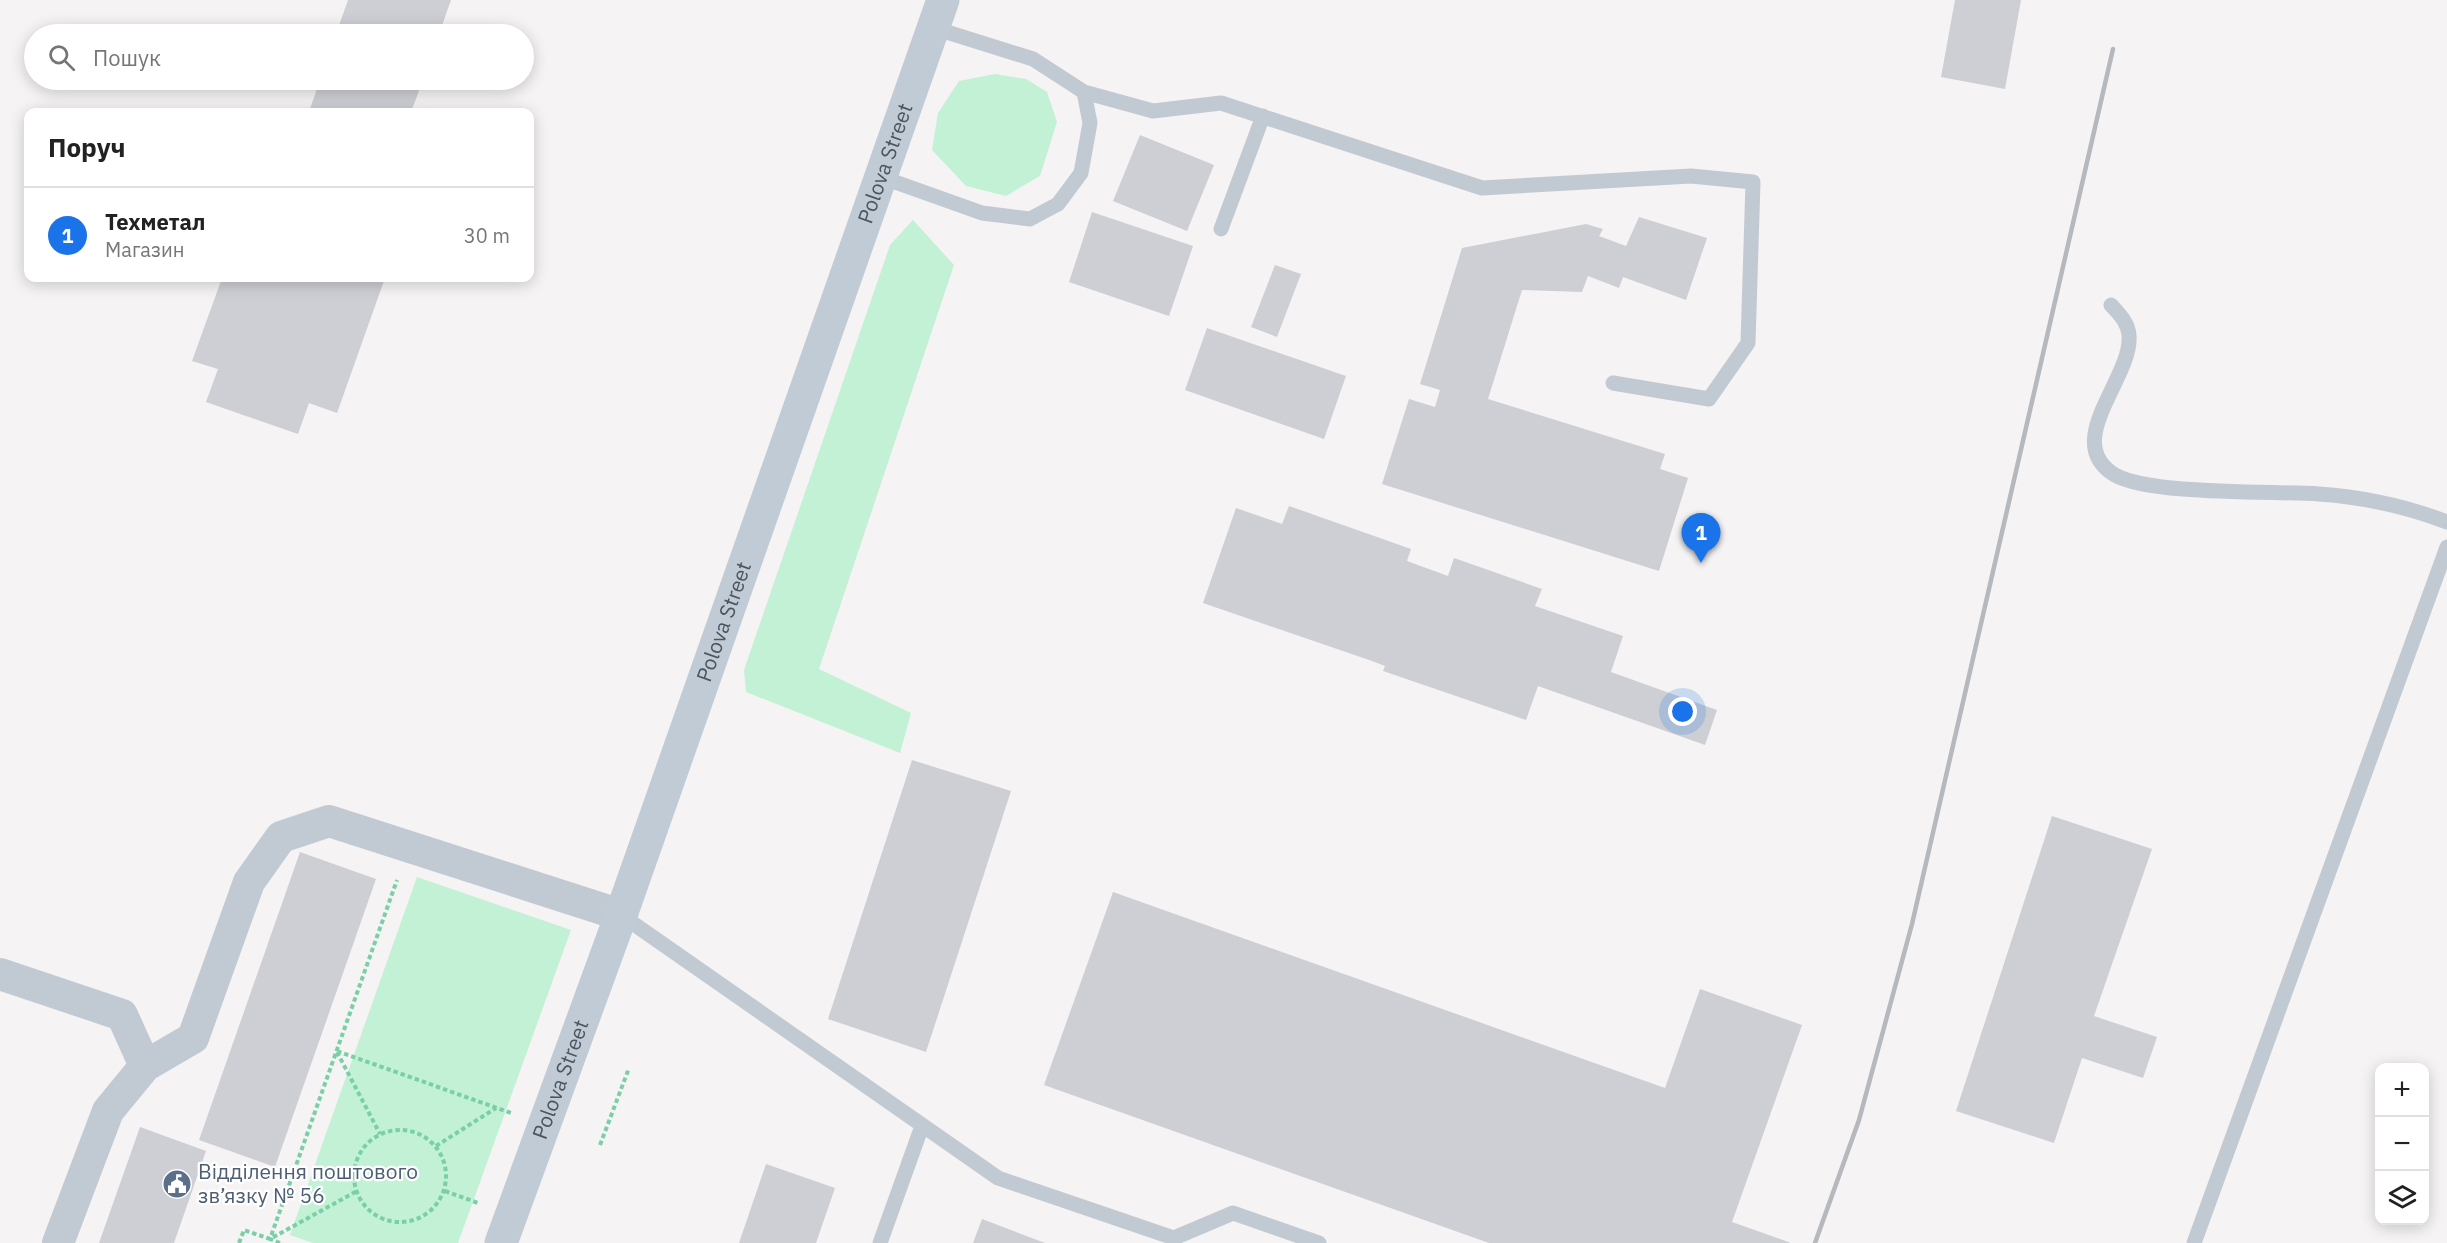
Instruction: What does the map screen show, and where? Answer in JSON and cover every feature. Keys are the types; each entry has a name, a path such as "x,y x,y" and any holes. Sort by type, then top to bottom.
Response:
{"street":[{"name":"Polova Street","path":"501,1243 621,915 938,14"},
{"path":"57,1243 108,1111 145,1066 193,1038 249,882 281,837 329,821 621,915"},
{"path":"0,974 122,1015 145,1066"}],"lane":[{"path":"938,14 1033,58 1084,92 1153,111 1221,103 1482,188 1691,176 1753,182 1748,343 1709,399 1613,383"},
{"path":"881,177 982,213 1030,219 1058,204 1081,173 1090,123 1084,92"},
{"path":"1221,229 1263,116"},
{"path":"2110,305 2124,319 2129,335 2128,344 2120,372 2096,430 2094,447 2100,464 2117,476 2145,483 2181,487 2320,494 2368,500 2414,510 2447,522"},
{"path":"2194,1243 2447,547"},
{"path":"621,915 998,1178 1174,1238 1233,1213 1318,1243"},
{"path":"880,1243 922,1126"}],"path":[{"path":"270,1239 409,847"},
{"path":"337,1051 512,1113"},
{"path":"337,1051 380,1134"},
{"path":"600,1145 629,1068"},
{"path":"436,1146 496,1108"},
{"path":"395,1130 410,1131 424,1136 436,1146 444,1160 447,1175 445,1191 437,1205 426,1215 412,1221 397,1222 382,1219 360,1199 354,1170 359,1155 368,1143 380,1134 395,1130"},
{"path":"270,1239 357,1191"},
{"path":"445,1191 482,1204"},
{"path":"239,1243 244,1230 280,1243"}],"green space":[{"path":"995,74 1026,79 1047,92 1057,122 1040,176 1006,196 966,186 932,150 938,113 959,81"},
{"path":"913,220 954,265 819,669 911,713 900,753 746,692 744,670 890,245"},
{"path":"417,877 571,930 458,1243 313,1243 290,1235"}],"building":[{"path":"348,0 451,0 443,24 340,24"},
{"path":"1955,0 2021,0 2005,89 1941,77"},
{"path":"317,90 419,90 412,108 310,108"},
{"path":"1140,135 1214,165 1187,231 1113,201"},
{"path":"1092,212 1193,246 1169,316 1069,282"},
{"path":"1639,217 1707,238 1686,300 1623,277 1619,288 1588,276 1582,292 1522,290 1488,399 1665,454 1660,469 1688,478 1659,571 1382,484 1409,399 1435,407 1440,390 1420,384 1462,248 1586,224 1603,229 1599,236 1626,246"},
{"path":"1275,265 1301,274 1277,337 1251,327"},
{"path":"221,282 384,282 337,413 309,403 298,434 206,402 218,369 192,361"},
{"path":"1207,328 1346,376 1324,439 1185,390"},
{"path":"1289,506 1411,549 1407,561 1448,576 1454,558 1542,589 1535,606 1623,636 1611,672 1717,710 1705,745 1538,686 1526,720 1383,671 1385,666 1372,661 1203,603 1236,508 1282,524"},
{"path":"912,760 1011,791 926,1052 828,1019"},
{"path":"2052,816 2152,849 2094,1016 2157,1037 2143,1078 2082,1058 2054,1143 1956,1111"},
{"path":"300,852 376,879 275,1167 199,1140"},
{"path":"1113,892 1665,1088 1700,989 1802,1025 1732,1222 1791,1243 1489,1243 1044,1085"},
{"path":"140,1127 206,1151 174,1243 99,1243"},
{"path":"766,1164 835,1188 816,1243 739,1243"},
{"path":"982,1219 1045,1243 973,1243"}],"railway":[{"path":"1815,1243 1859,1120 1912,924 2113,49"}],"place":[{"name":"Техметал","path":"1701,563"},
{"name":"Відділення поштового зв’язку № 56","path":"177,1184"}]}
